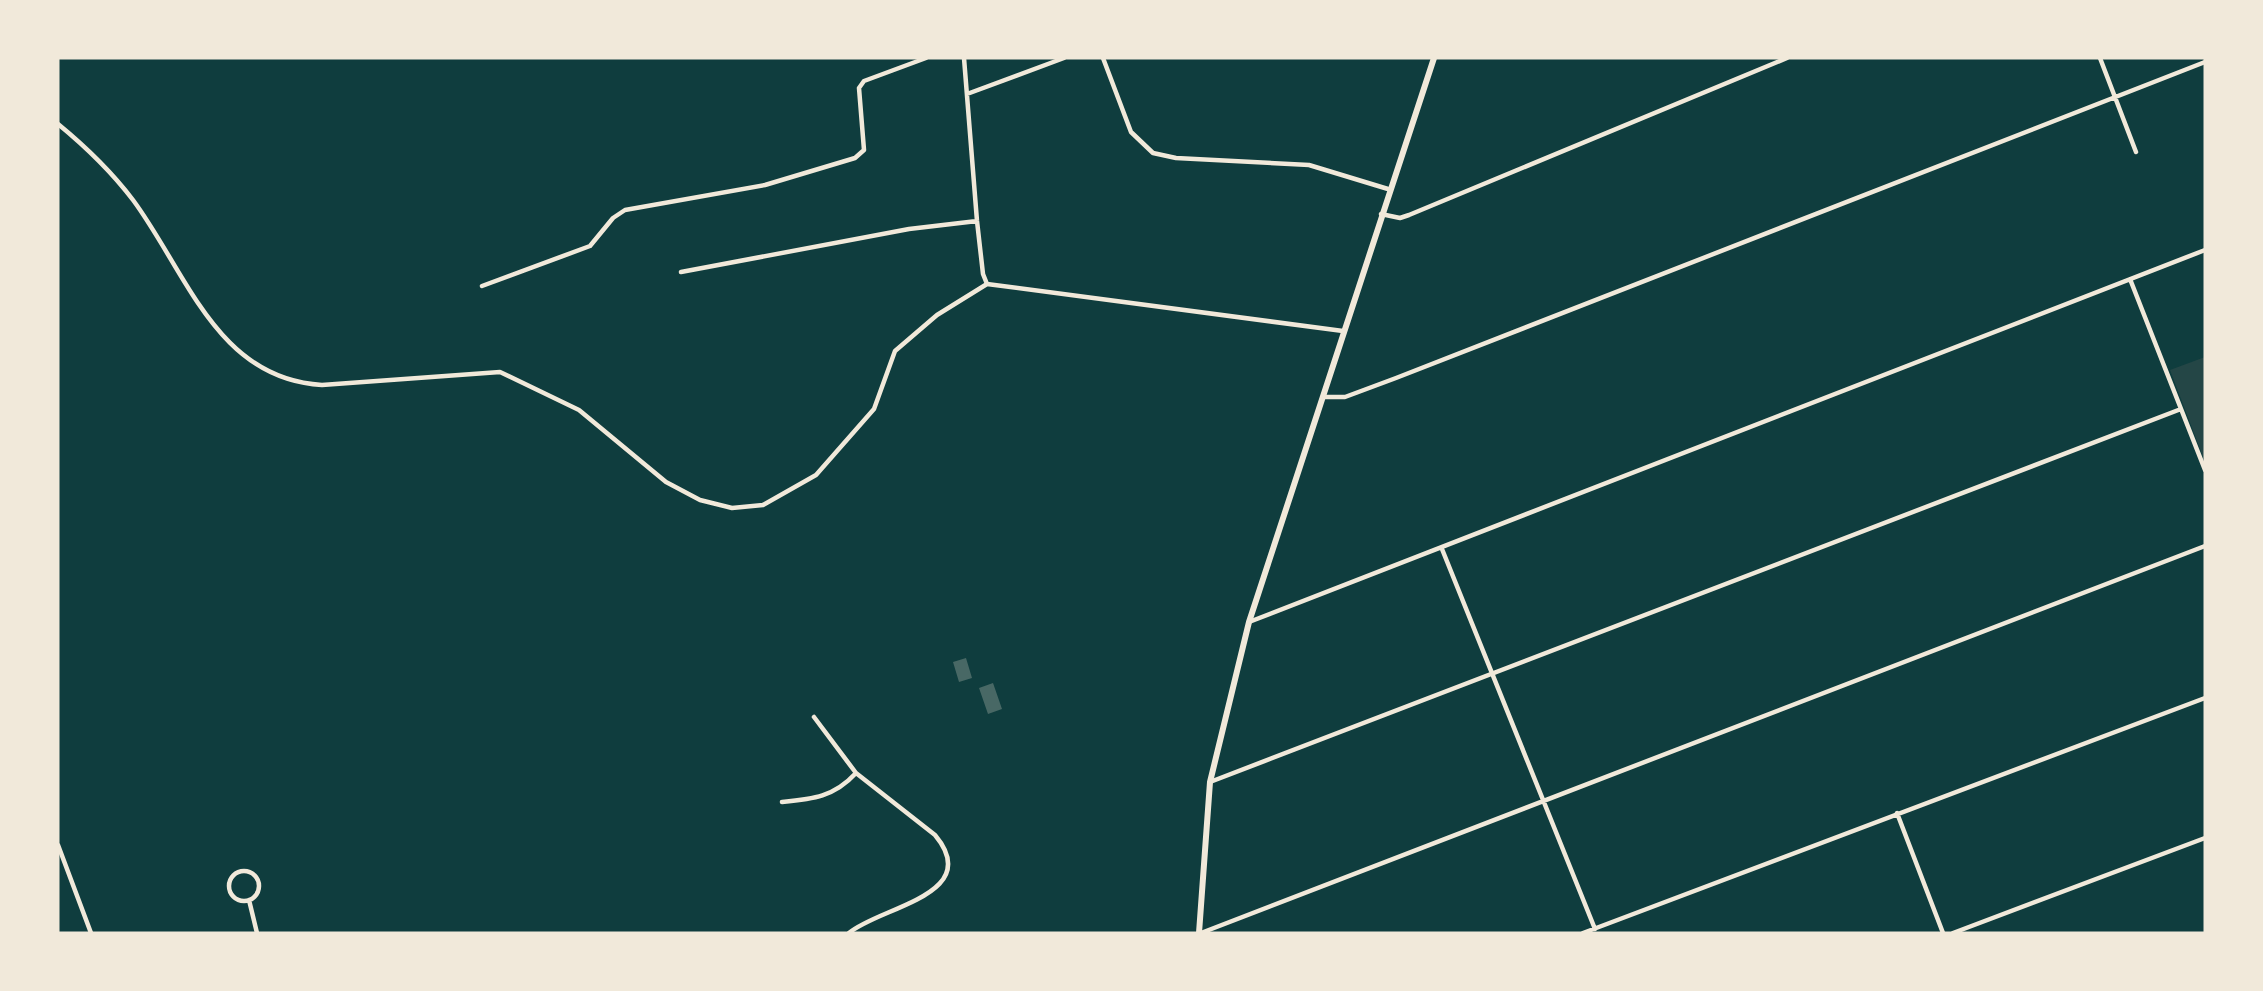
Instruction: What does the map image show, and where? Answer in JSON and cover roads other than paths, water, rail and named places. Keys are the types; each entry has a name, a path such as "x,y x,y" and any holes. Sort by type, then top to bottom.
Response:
{"main road":[{"path":"1200,933 1210,782 1248,622 1388,190 1408,141 1434,58"}],"street":[{"path":"482,286 590,246 613,218 625,210 779,182 855,158 863,150 859,88 863,82 926,58"},
{"path":"964,58 977,221 983,274 987,284"},
{"path":"967,94 1064,58"},
{"path":"1103,58 1131,132 1153,153 1177,158 1309,165 1388,190"},
{"path":"1381,213 1400,218 1409,215 1787,58"},
{"path":"2100,58 2136,152"},
{"path":"1322,397 1345,397 1383,383 2205,62"},
{"path":"58,124 94,155 124,189 218,331 253,365 294,381 322,385 500,372 579,410 666,482 700,500 732,508 763,505 816,475 874,408 895,351 937,315 987,284 1343,331"},
{"path":"681,272 909,229 977,221"},
{"path":"1248,622 1442,549 2205,250"},
{"path":"2130,279 2205,470"},
{"path":"1210,782 2181,409"},
{"path":"1200,933 2205,546"},
{"path":"1442,549 1595,929"},
{"path":"1583,933 2205,698"},
{"path":"814,717 856,773 940,841 948,861 946,876 930,893 849,933"},
{"path":"782,802 825,797 840,789 856,773"},
{"path":"1897,813 1943,933"},
{"path":"1953,933 2205,838"},
{"path":"58,845 91,933"},
{"path":"238,871 248,871 258,880 259,890 249,900 236,899 230,891 229,882 238,871"},
{"path":"249,900 257,933"}]}
